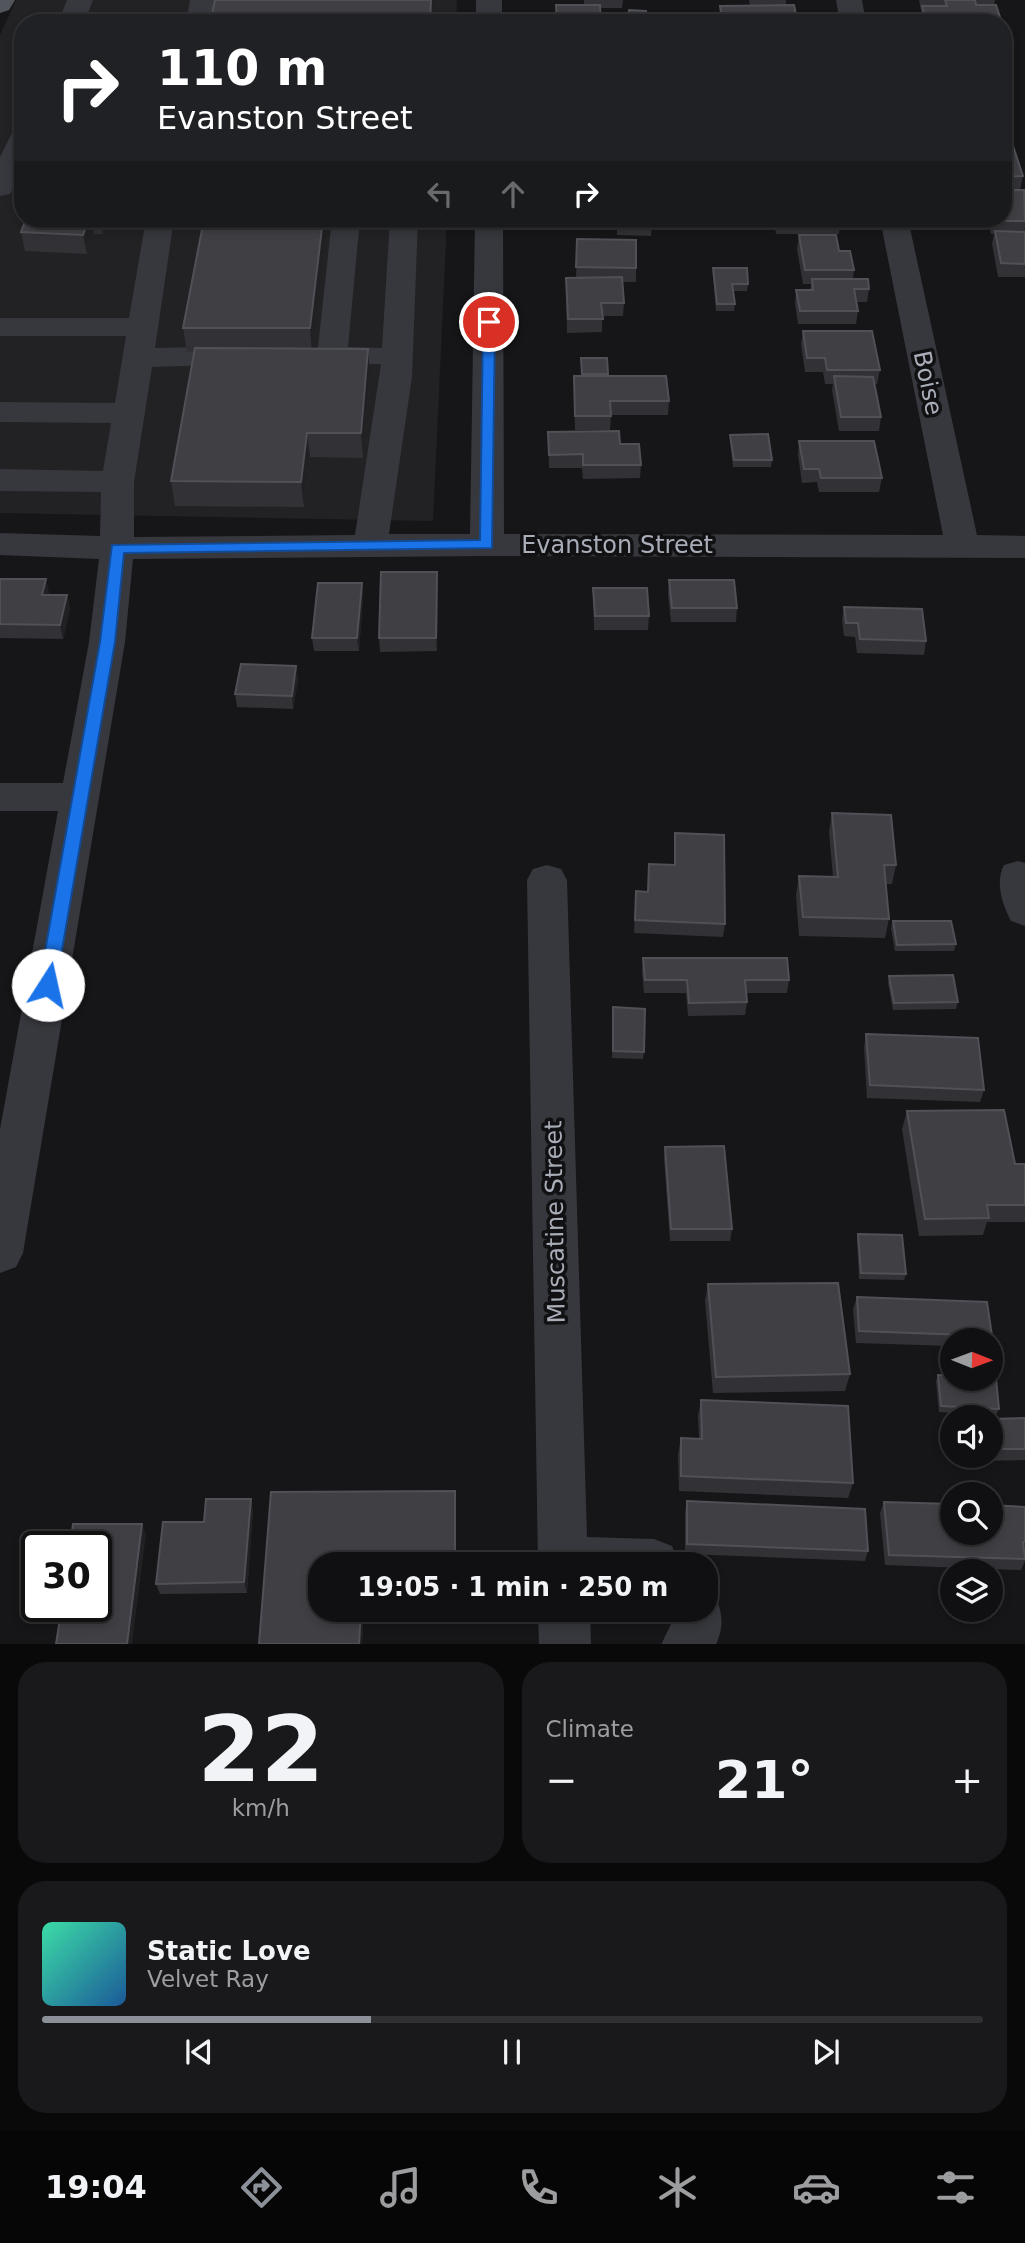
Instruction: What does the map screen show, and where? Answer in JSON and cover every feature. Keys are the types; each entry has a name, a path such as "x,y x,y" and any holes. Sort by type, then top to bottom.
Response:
{"street":[{"path":"0,188 14,157"},
{"path":"0,1253 107,642 117,548 118,482 158,228"},
{"path":"305,356 343,228"},
{"path":"370,545 397,356 404,228"},
{"path":"487,545 489,228"},
{"name":"Boise","path":"896,228 962,547"},
{"path":"0,327 141,327"},
{"path":"138,358 397,356"},
{"path":"0,412 129,413"},
{"path":"0,480 118,482"},
{"name":"Evanston Street","path":"0,544 117,548 370,545 1025,547"},
{"path":"0,797 81,797"},
{"name":"Muscatine Street","path":"547,880 563,1552"},
{"name":"Muscatine Street","path":"565,1622 565,1644"},
{"path":"687,1644 693,1640 698,1622"}],"shaded area":[{"path":"16,0 457,0 456,14 14,14 14,228 447,228 433,521 0,513 0,35"}],"building":[{"path":"215,0 431,0 430,14 212,14"},
{"path":"945,0 975,0 976,5 996,5 999,14 924,14 922,6 947,6"},
{"path":"556,5 600,5 600,14 556,14"},
{"path":"794,5 796,14 721,14 720,6"},
{"path":"629,10 646,11 646,14 629,14"},
{"path":"1012,146 1013,146 1023,176 1012,177"},
{"path":"1012,190 1024,190 1025,221 1012,221"},
{"path":"23,228 86,228 83,235 21,232"},
{"path":"202,228 322,228 310,328 183,328"},
{"path":"995,231 1025,232 1025,264 1001,263"},
{"path":"799,235 836,235 839,251 850,251 854,270 805,270"},
{"path":"577,239 636,240 636,268 576,267"},
{"path":"713,268 747,268 748,284 732,284 735,304 717,304"},
{"path":"622,277 624,303 601,303 603,319 568,319 566,278"},
{"path":"812,279 868,279 869,289 854,289 858,311 800,311 796,290 813,290"},
{"path":"803,331 872,331 880,370 827,370 825,358 807,358"},
{"path":"195,348 368,349 361,433 307,433 301,482 171,481"},
{"path":"581,358 607,358 608,374 582,374"},
{"path":"574,376 666,376 669,401 610,401 611,416 575,416"},
{"path":"834,376 873,377 881,417 841,417"},
{"path":"619,431 620,444 639,444 641,465 583,465 583,454 549,455 548,432"},
{"path":"768,434 772,460 734,460 730,435"},
{"path":"799,441 874,441 882,478 821,478 819,469 804,469"},
{"path":"381,572 437,572 436,638 379,638"},
{"path":"0,579 46,579 42,595 67,595 60,625 0,624"},
{"path":"669,580 734,580 737,608 672,608"},
{"path":"318,583 362,583 357,638 312,638"},
{"path":"593,588 647,588 649,616 595,616"},
{"path":"844,607 922,609 926,641 860,639 858,623 846,623"},
{"path":"241,664 296,666 292,696 235,694"},
{"path":"832,813 891,815 896,865 884,865 889,919 803,917 799,876 838,877"},
{"path":"675,833 724,835 725,924 635,920 636,891 648,892 649,864 675,865"},
{"path":"893,921 951,921 956,944 897,945"},
{"path":"643,958 787,958 789,980 745,980 747,1002 689,1003 687,980 645,980"},
{"path":"953,975 958,1002 894,1003 889,976"},
{"path":"613,1007 645,1009 644,1052 613,1051"},
{"path":"866,1034 978,1038 984,1090 870,1085"},
{"path":"1004,1110 1015,1164 1025,1164 1025,1205 987,1205 989,1218 925,1219 907,1111"},
{"path":"724,1146 732,1229 671,1229 665,1147"},
{"path":"858,1234 902,1235 906,1274 861,1273"},
{"path":"838,1283 850,1374 716,1377 708,1284"},
{"path":"857,1297 987,1302 991,1328 940,1328 940,1334 859,1331"},
{"path":"938,1375 940,1391 997,1391 999,1405 941,1405"},
{"path":"701,1400 848,1406 853,1483 681,1476 681,1438 702,1439"},
{"path":"1025,1418 1025,1449 1003,1449 1003,1419"},
{"path":"455,1491 455,1552 308,1552 308,1622 360,1622 359,1644 259,1644 271,1492"},
{"path":"206,1499 251,1499 244,1582 156,1584 163,1522 204,1522"},
{"path":"687,1501 865,1509 868,1551 687,1544"},
{"path":"884,1502 940,1504 940,1545 1003,1545 1003,1506 1025,1507 1025,1559 889,1555"},
{"path":"73,1524 142,1524 127,1644 56,1644 59,1622 112,1622 112,1531 72,1531"}],"route":[{"path":"48,985 107,642 117,548 487,545 489,322"}]}
